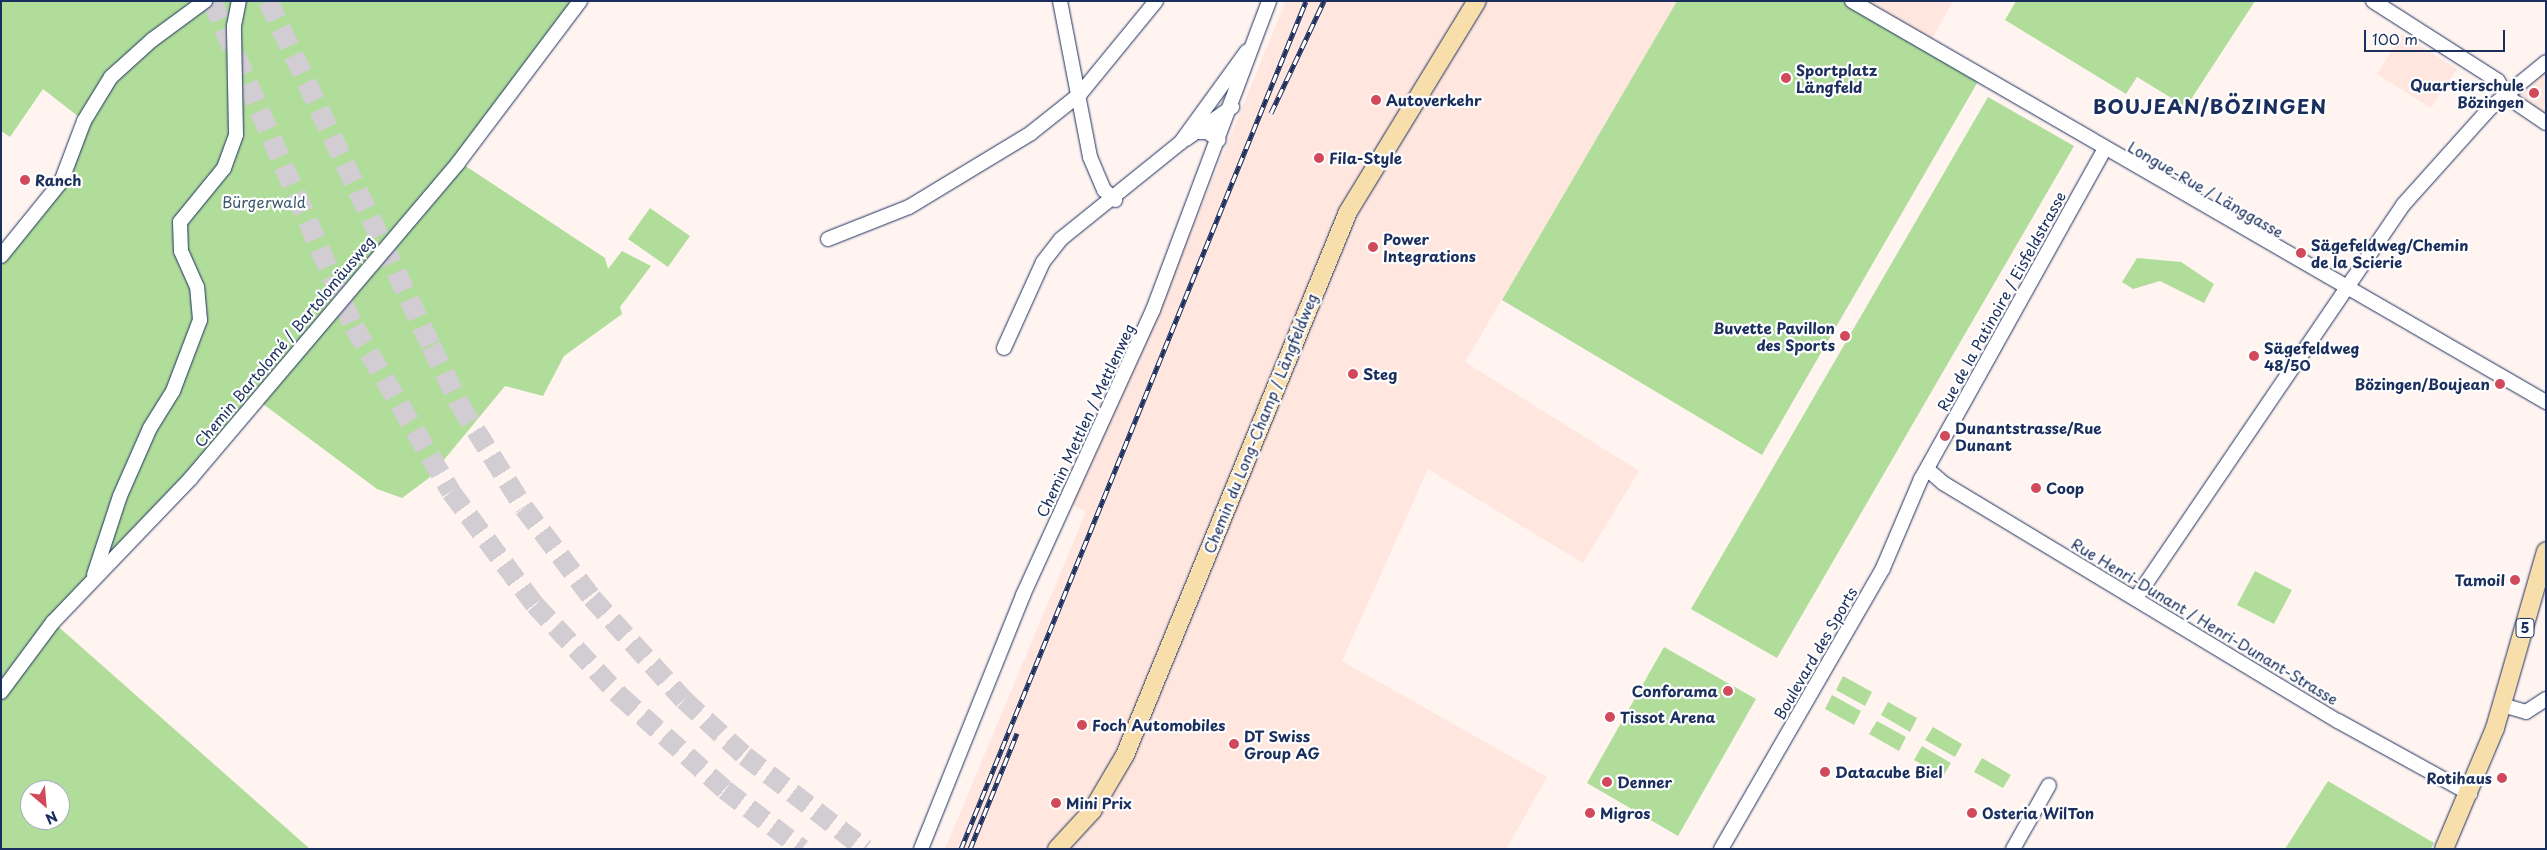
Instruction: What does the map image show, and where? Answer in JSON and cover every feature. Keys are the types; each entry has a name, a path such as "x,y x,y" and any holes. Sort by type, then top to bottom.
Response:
{"main road":[{"name":"Chemin du Long-Champ / Längfeldweg","path":"1056,849 1092,811 1125,755 1348,212 1476,1"},
{"name":"5","path":"2444,849 2470,794 2502,705 2546,551"}],"street":[{"path":"1,256 61,182 84,120 111,78 152,40 205,1"},
{"path":"93,578 120,496 150,428 173,391 200,320 197,287 181,251 180,222 214,182 231,153 237,115 234,26 239,1"},
{"name":"Chemin Bartolomé / Bartolomäusweg","path":"1,692 93,578 191,478 458,163 580,1"},
{"path":"1060,1 1080,94 1090,157 1104,190 1115,200"},
{"path":"828,239 909,207 1031,133 1080,94 1156,1"},
{"name":"Chemin Mettlen / Mettlenweg","path":"921,849 1023,595 1153,310 1220,140 1268,1"},
{"name":"Longue-Rue / Länggasse","path":"1852,1 2104,150 2546,402"},
{"path":"2373,1 2498,81 2506,96 2546,123"},
{"path":"1181,142 1257,35"},
{"path":"2136,598 2422,180 2506,96 2546,62"},
{"path":"1004,348 1043,262 1061,239 1115,200 1181,142 1232,107"},
{"path":"1196,132 1208,132 1220,140"},
{"name":"Rue de la Patinoire / Eisfeldstrasse","path":"1927,468 2104,150"},
{"name":"Rue Henri-Dunant / Henri-Dunant-Strasse","path":"1927,468 1943,482 2418,768 2470,794"},
{"name":"Boulevard des Sports","path":"1722,849 1883,568 1927,468"},
{"path":"2502,705 2526,712 2546,699"},
{"path":"2013,849 2049,785"}],"shaded area":[{"path":"1286,1 1677,1 1465,362 1639,471 1583,563 1428,469 1342,661 1547,777 1506,849 945,849 1086,512 1071,504 1160,307"},
{"path":"1852,1 1953,1 1928,46"},
{"path":"2402,34 2457,69 2431,108 2377,74"},
{"name":"Quartierschule Bözingen","path":"2546,70 2546,116 2521,95"}],"green space":[{"name":"Bürgerwald","path":"1,1 575,1 464,165 605,258 608,269 622,251 651,266 620,307 622,314 564,356 543,396 505,386 429,478 402,498 377,489 255,398 53,622 310,849 1,849 1,256 43,209 84,121 43,89 10,137 1,131"},
{"path":"1677,1 1852,1 1980,78 1762,455 1502,300"},
{"path":"2016,1 2255,1 2186,107 2137,77 2126,94 2005,20"},
{"path":"1988,97 2074,146 1777,658 1691,609"},
{"path":"650,208 690,236 668,267 628,239"},
{"path":"2137,258 2181,262 2214,284 2204,303 2160,281 2133,289 2122,282"},
{"path":"2255,571 2292,590 2274,624 2237,605"},
{"path":"1664,647 1756,699 1678,836 1587,783"},
{"path":"1843,676 1872,692 1865,706 1836,690"},
{"path":"1832,695 1861,711 1854,725 1825,709"},
{"path":"1888,702 1917,718 1910,732 1881,715"},
{"path":"1877,721 1906,737 1899,751 1869,734"},
{"path":"1933,727 1962,744 1955,757 1925,740"},
{"path":"1922,746 1951,763 1943,776 1914,760"},
{"path":"1982,758 2011,775 2003,788 1974,772"},
{"path":"2328,781 2434,843 2431,849 2285,849"}],"tunnel":[{"path":"212,1 354,327 451,492 535,605 620,696 725,790 802,849"},
{"path":"268,1 460,405 524,508 592,598 684,700 745,756 865,849"}],"railway":[{"path":"961,849 1306,1"},
{"path":"1271,113 1324,1"},
{"path":"970,849 1017,733"}],"place":[{"name":"Sportplatz Längfeld","path":"1786,78"},
{"name":"Quartierschule Bözingen","path":"2534,93"},
{"name":"Autoverkehr","path":"1376,100"},
{"name":"Fila-Style","path":"1319,158"},
{"name":"Ranch","path":"25,180"},
{"name":"Power Integrations","path":"1373,247"},
{"name":"Sägefeldweg/Chemin de la Scierie","path":"2301,253"},
{"name":"Buvette Pavillon des Sports","path":"1845,336"},
{"name":"Sägefeldweg 48/50","path":"2254,356"},
{"name":"Steg","path":"1353,374"},
{"name":"Bözingen/Boujean","path":"2500,384"},
{"name":"Dunantstrasse/Rue Dunant","path":"1945,436"},
{"name":"Coop","path":"2036,488"},
{"name":"Tamoil","path":"2515,580"},
{"name":"Conforama","path":"1728,691"},
{"name":"Tissot Arena","path":"1610,717"},
{"name":"Foch Automobiles","path":"1082,725"},
{"name":"DT Swiss Group AG","path":"1234,744"},
{"name":"Datacube Biel","path":"1825,772"},
{"name":"Rotihaus","path":"2502,778"},
{"name":"Denner","path":"1607,782"},
{"name":"Mini Prix","path":"1056,803"},
{"name":"Migros","path":"1590,813"},
{"name":"Osteria WilTon","path":"1972,813"}],"district":[{"name":"BOUJEAN/BÖZINGEN","path":"2210,106"}]}
